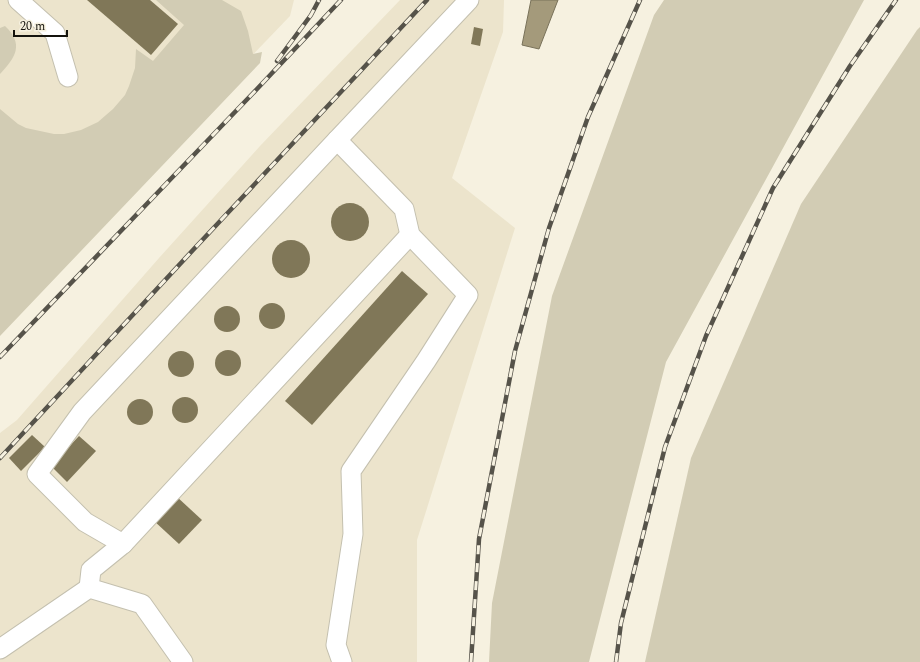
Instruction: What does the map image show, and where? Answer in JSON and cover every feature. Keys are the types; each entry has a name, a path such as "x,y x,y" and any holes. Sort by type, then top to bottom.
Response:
{"lane":[{"path":"18,0 55,33 68,77"},
{"path":"123,544 85,522 37,474 82,412 469,0"},
{"path":"337,140 404,208 410,235 468,295 351,471 353,534 336,645 342,662"},
{"path":"0,649 89,588 91,570 123,544 410,235"},
{"path":"89,588 142,604 183,662"}],"shaded area":[{"path":"0,0 294,0 290,16 0,319"},
{"path":"156,0 222,0 241,11 248,31 253,54 262,52 260,63 0,336 0,109 18,124 26,128 54,134 64,134 81,130 98,122 113,109 125,95 135,68 136,49 153,61 184,25"},
{"path":"400,0 504,0 503,32 452,178 515,228 417,540 417,662 0,662 0,433 17,420 159,258 260,146"},
{"path":"531,0 558,0 539,49 522,45"},
{"path":"664,0 864,0 666,362 589,662 489,662 492,603 552,296 654,15"},
{"path":"5,26 14,39 16,50 10,62 0,74 0,28"},
{"path":"920,27 920,662 645,662 691,458 801,204"}],"building":[{"path":"87,0 150,0 178,24 151,55"},
{"path":"474,27 483,29 480,46 471,44"},
{"path":"346,203 354,203 366,212 369,222 366,232 360,238 354,241 346,241 334,232 331,226 331,218 340,206"},
{"path":"287,240 295,240 307,249 310,259 307,269 301,275 295,278 287,278 275,269 272,263 272,255 281,243"},
{"path":"402,271 428,294 312,425 285,401"},
{"path":"272,303 281,307 285,316 281,325 272,329 263,325 259,316 263,307"},
{"path":"227,306 236,310 240,319 236,328 227,332 218,328 214,319 218,310"},
{"path":"228,350 237,354 241,363 237,372 228,376 219,372 215,363 219,354"},
{"path":"181,351 190,355 194,364 190,373 181,377 172,373 168,364 172,355"},
{"path":"185,397 194,401 198,410 194,419 185,423 176,419 172,410 176,401"},
{"path":"140,399 149,403 153,412 149,421 140,425 131,421 127,412 131,403"},
{"path":"32,435 45,447 21,471 9,458"},
{"path":"79,436 96,451 67,482 51,466"},
{"path":"176,496 202,520 179,544 153,520"}],"railway":[{"path":"277,61 311,15 319,0"},
{"path":"0,357 341,0"},
{"path":"0,458 427,0"},
{"path":"471,662 479,539 515,351 549,228 588,117 640,0"},
{"path":"616,662 621,623 665,447 706,336 773,188 850,66 896,0"}]}
